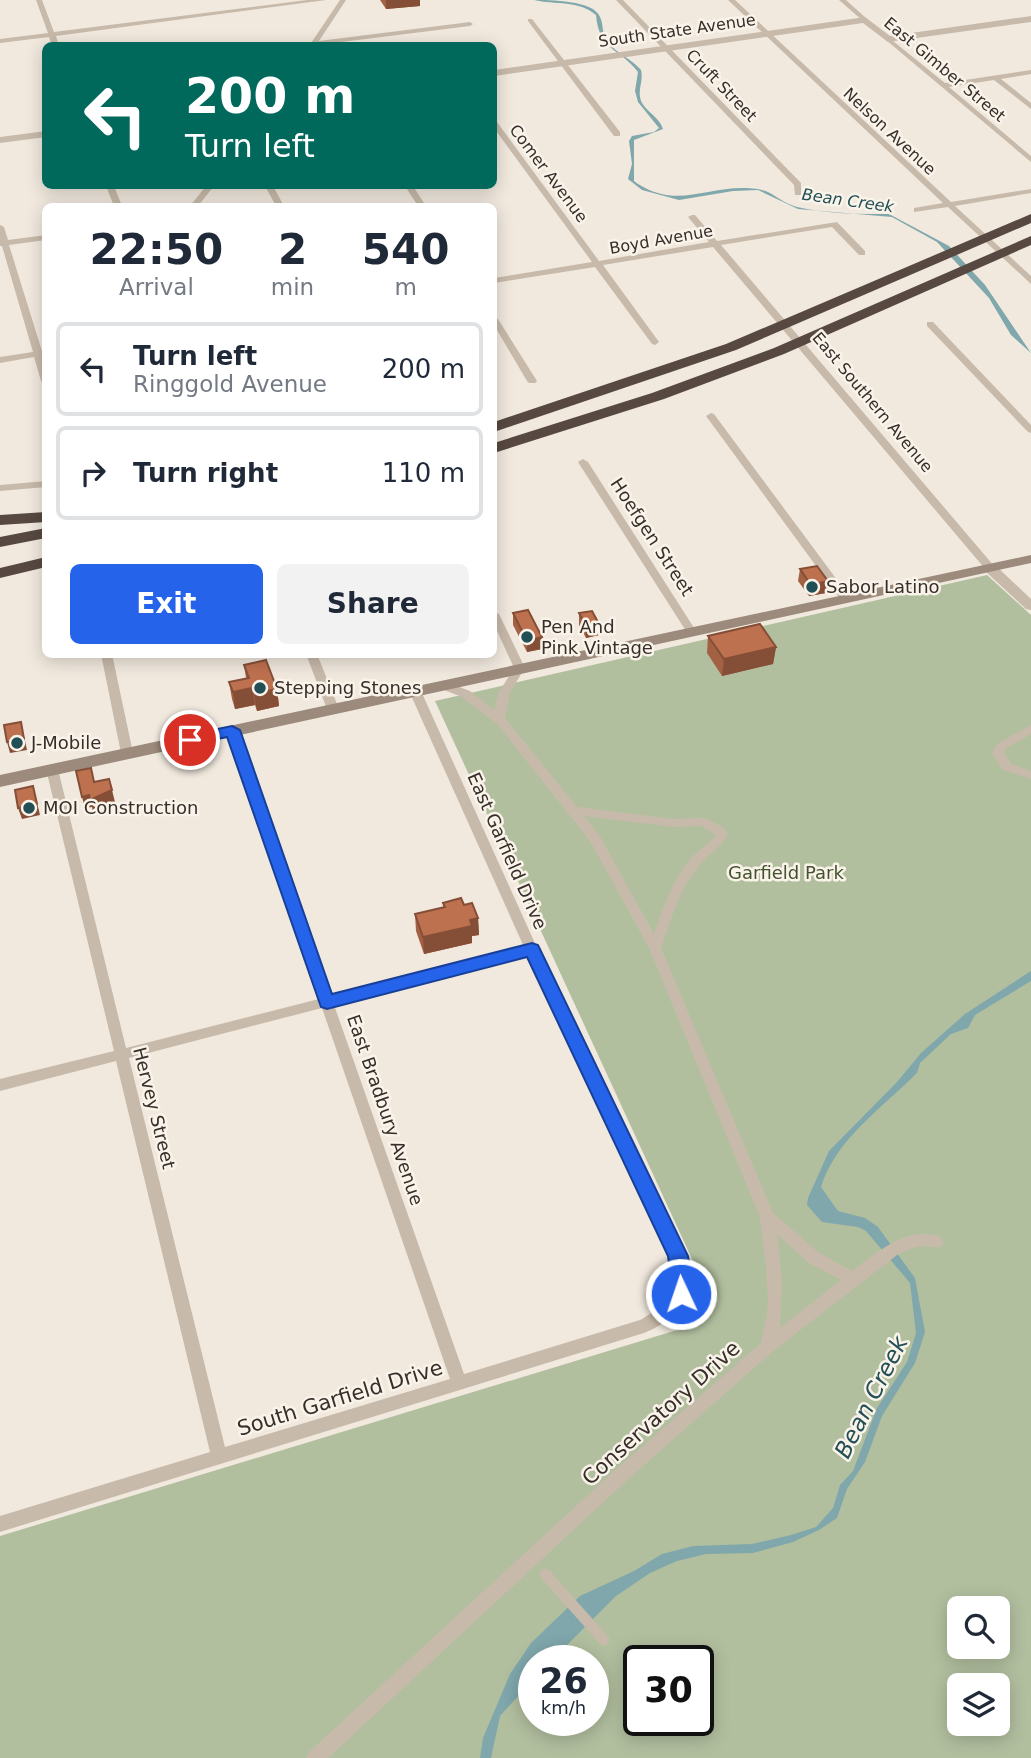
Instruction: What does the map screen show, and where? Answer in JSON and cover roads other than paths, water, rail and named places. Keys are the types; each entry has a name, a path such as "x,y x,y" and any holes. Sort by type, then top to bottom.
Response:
{"highway":[{"path":"497,426 648,378 765,334 1031,218"},
{"path":"497,447 658,396 779,351 1025,242"},
{"path":"0,520 42,517"},
{"path":"0,542 42,534"},
{"path":"0,564 42,556"},
{"path":"0,573 42,563"}],"main road":[{"path":"0,781 1031,559"}],"street":[{"path":"39,0 55,42"},
{"path":"0,41 324,0"},
{"path":"315,42 343,0"},
{"name":"Cruft Street","path":"620,0 798,185 798,193"},
{"name":"Nelson Avenue","path":"731,0 1031,281"},
{"name":"East Gimber Street","path":"842,0 1031,160"},
{"path":"530,19 618,134"},
{"path":"888,39 1031,19"},
{"name":"South State Avenue","path":"497,73 865,20"},
{"path":"335,42 470,24"},
{"path":"942,86 1031,72"},
{"path":"995,77 1031,107"},
{"name":"Comer Avenue","path":"497,128 655,342"},
{"path":"0,140 42,135"},
{"path":"916,211 1031,191"},
{"name":"East Southern Avenue","path":"692,217 990,568 1031,606"},
{"name":"Boyd Avenue","path":"497,281 834,224 862,253"},
{"path":"0,228 2,244 42,369"},
{"path":"2,244 42,238"},
{"path":"497,324 533,381"},
{"path":"930,324 1031,430"},
{"path":"0,360 37,354"},
{"path":"711,416 845,598"},
{"name":"Hoefgen Street","path":"583,461 691,631"},
{"path":"0,488 42,484"},
{"path":"497,620 520,668 505,689 499,706 499,719"},
{"path":"107,658 127,753"},
{"path":"313,658 333,709"},
{"name":"Conservatory Drive","path":"315,1758 619,1477 767,1347 773,1322 775,1286 767,1217 655,948 615,872 575,811 499,719 466,694 443,685"},
{"name":"East Garfield Drive","path":"415,691 532,950 678,1256 683,1279 681,1294"},
{"path":"1031,729 1001,747 998,753 1006,767 1031,775"},
{"name":"East Bradbury Avenue","path":"232,730 459,1383"},
{"name":"Hervey Street","path":"52,769 219,1456"},
{"path":"575,811 674,823 704,822 719,830 722,835 719,841 692,864 675,891 655,948"},
{"path":"0,1085 532,950"},
{"path":"767,1217 814,1258 853,1279"},
{"path":"767,1347 853,1279 907,1243 922,1238 936,1242"},
{"name":"South Garfield Drive","path":"0,1524 644,1326 665,1313 681,1294"},
{"path":"545,1574 604,1640"}],"water":[{"path":"534,0 570,2 596,11 608,42 641,70 640,99 663,129 634,140 634,181 638,184 665,195 678,196 728,189 762,190 797,207 816,211 798,209 758,190 733,191 679,200 642,190 628,179 632,164 629,141 632,136 654,132 659,128 638,102 635,91 638,72 606,43 601,36 596,15 589,10 574,5"},
{"path":"850,213 889,214 949,246 985,285 1031,353 1011,335 989,298 937,242 892,217"},
{"name":"Bean Creek","path":"1031,971 1031,981 975,1015 968,1028 951,1034 920,1063 917,1073 862,1125 837,1154 821,1187 838,1211 865,1218 878,1227 915,1278 925,1332 915,1363 882,1416 865,1462 847,1489 837,1518 793,1542 753,1553 706,1554 677,1561 650,1573 616,1596 567,1645 530,1645 580,1596 634,1571 662,1554 693,1546 752,1544 791,1535 816,1527 833,1508 840,1485 853,1471 877,1408 907,1362 916,1333 910,1283 866,1231 858,1227 822,1222 807,1205 808,1198 829,1151 897,1082 921,1053 965,1014"},
{"name":"Bean Creek","path":"518,1662 518,1696 500,1716 491,1758 480,1758 483,1738 510,1674"}],"place":[{"name":"Sabor Latino","path":"812,587"},
{"name":"Pen And Pink Vintage","path":"527,637"},
{"name":"Stepping Stones","path":"260,688"},
{"name":"J-Mobile","path":"17,743"},
{"name":"MOI Construction","path":"29,808"}],"park label":[{"name":"Garfield Park","path":"786,873"}]}
